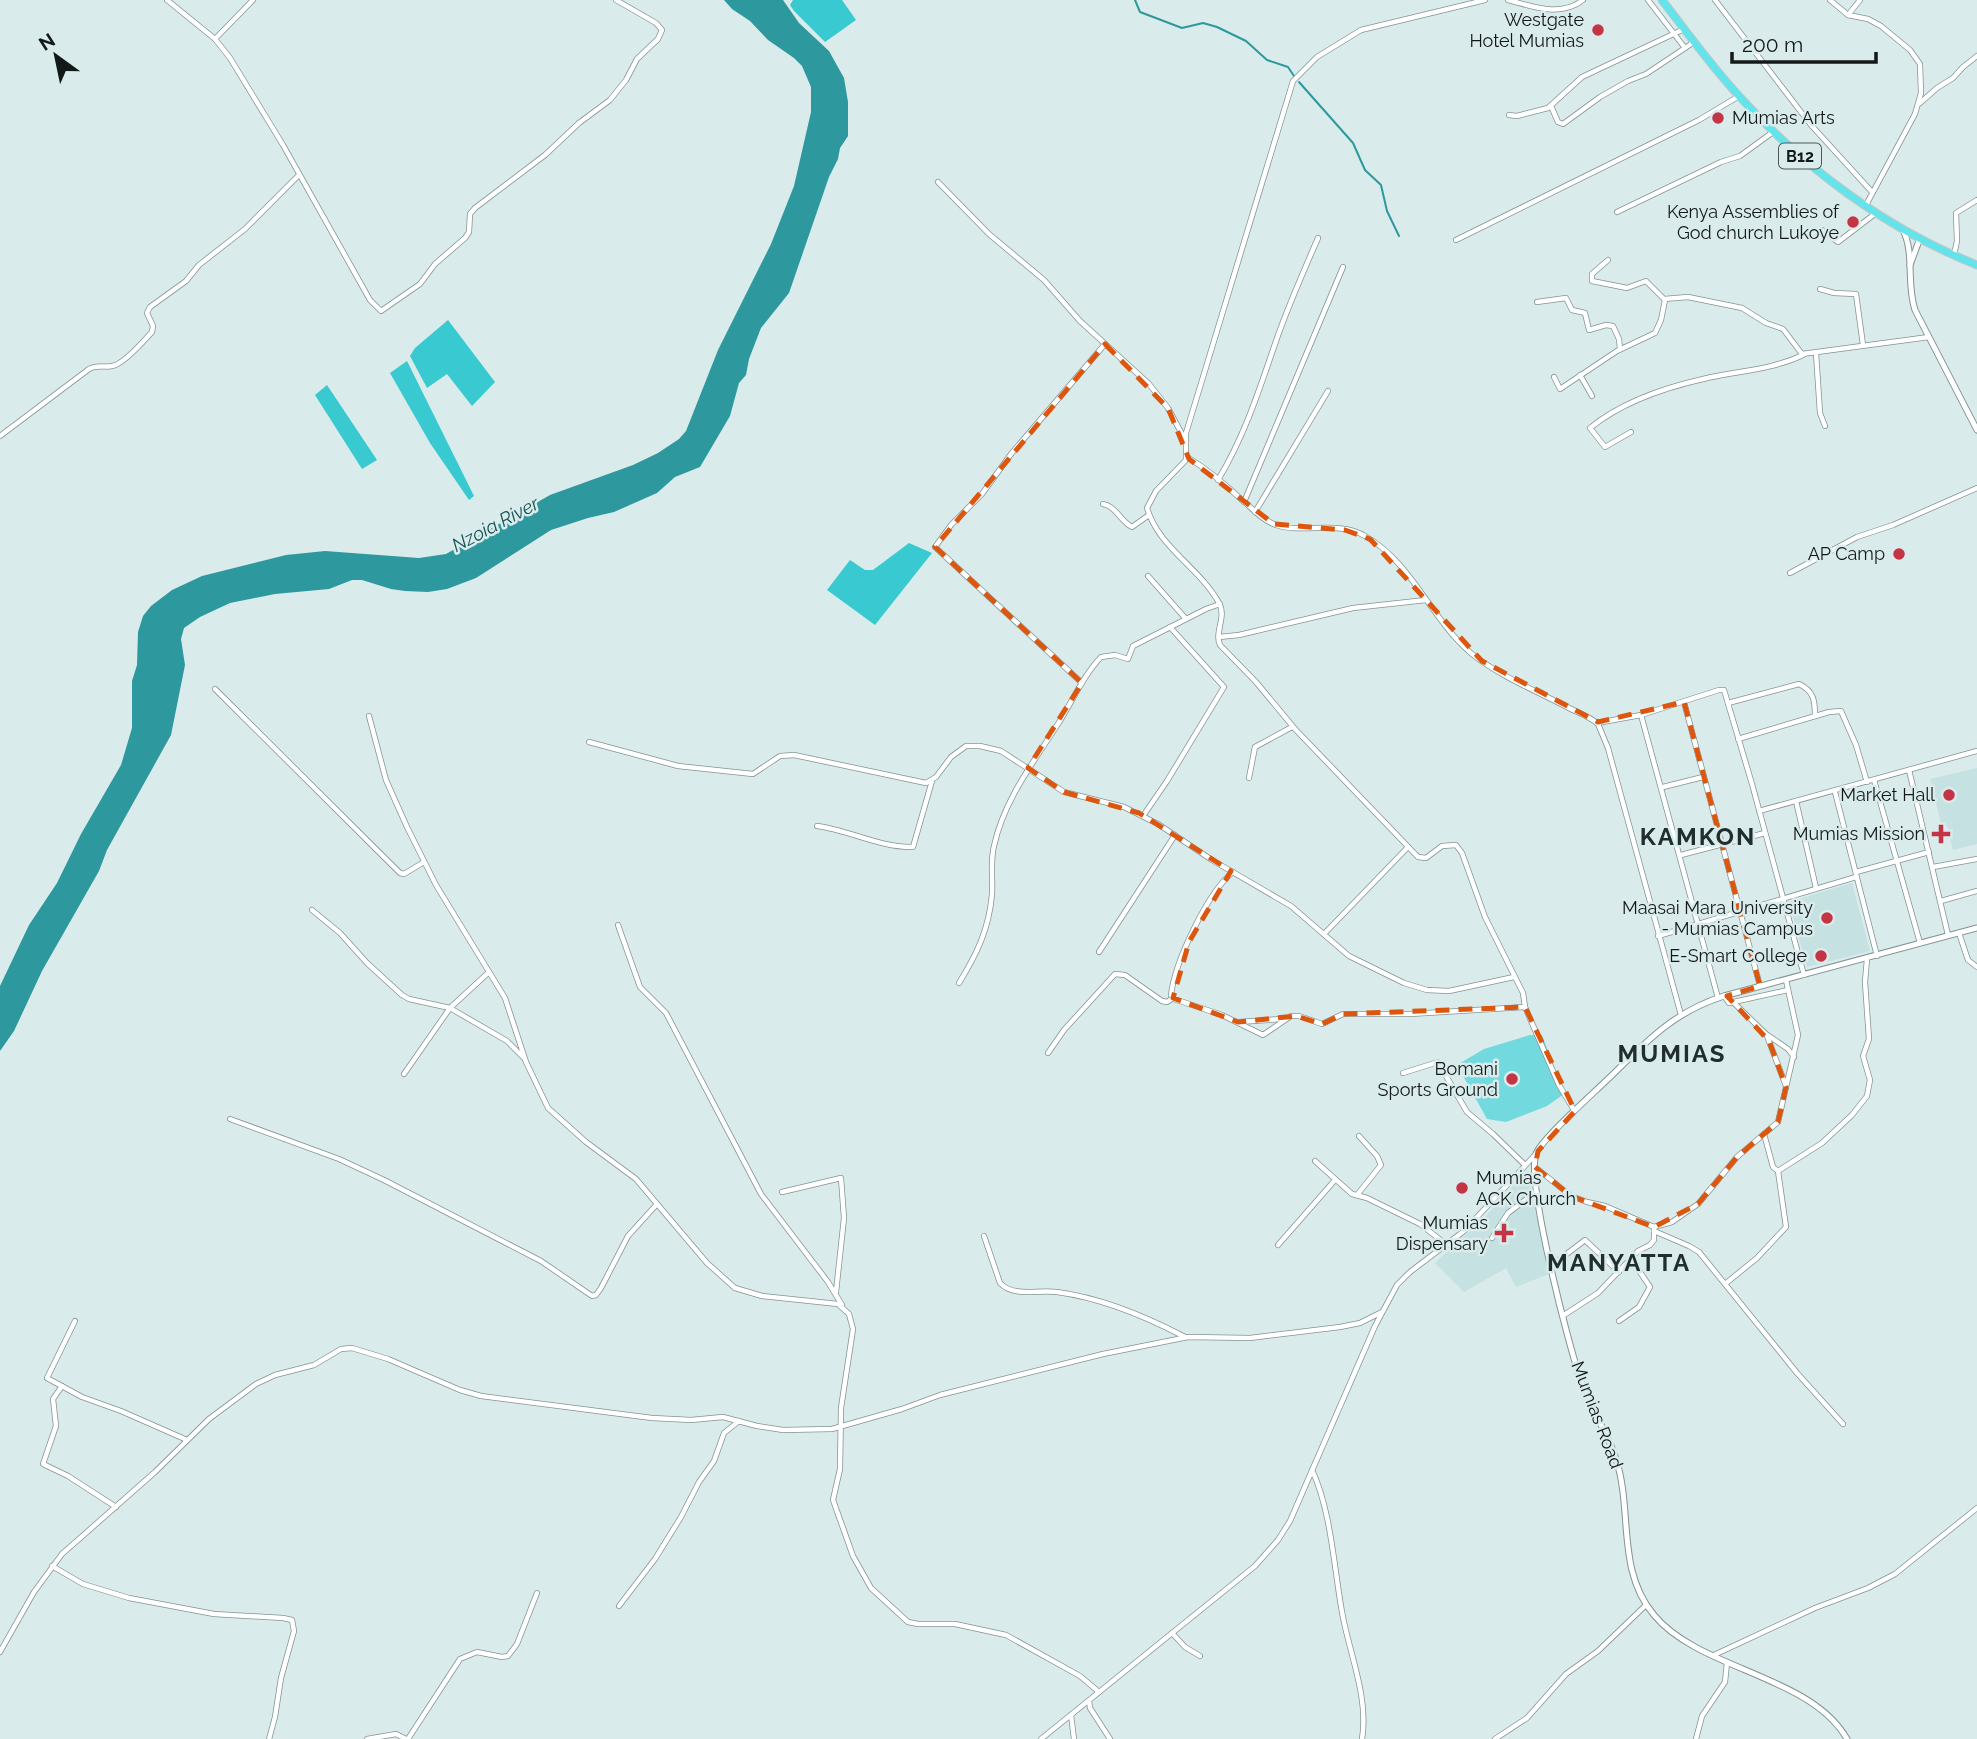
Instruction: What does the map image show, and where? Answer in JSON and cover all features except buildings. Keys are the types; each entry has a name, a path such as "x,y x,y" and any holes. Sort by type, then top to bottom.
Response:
{"highway":[{"name":"B12","path":"1662,0 1739,96 1773,132 1818,171 1902,228 1977,265"}],"street":[{"path":"167,0 215,39 247,86 370,300 376,308 383,310 419,284 435,264 465,239 470,229 470,215 475,208 545,155 577,125 610,100 624,84 636,59 658,40 663,31 659,26 616,0"},
{"path":"215,39 253,0"},
{"path":"1184,439 1293,81 1317,57 1361,30 1485,0"},
{"path":"1508,0 1552,10 1570,7 1583,0"},
{"path":"1715,0 1799,110 1872,192"},
{"path":"1830,0 1848,15 1874,22 1896,37 1915,56 1921,70 1919,103 1907,132 1866,206"},
{"path":"1848,15 1860,0"},
{"path":"1649,1 1685,48"},
{"path":"1661,18 1670,11"},
{"path":"1508,115 1517,116 1551,106 1582,77 1684,29"},
{"path":"1551,106 1558,122 1563,124 1600,97 1628,80 1646,74 1695,42"},
{"path":"1919,103 1977,56"},
{"path":"1457,240 1699,120 1739,96"},
{"path":"1617,212 1740,156 1773,132"},
{"path":"0,436 89,369 97,365 115,366 125,358 151,333 153,326 147,313 150,307 186,281 199,265 245,229 299,174"},
{"path":"938,182 1011,253 1044,280 1080,321 1156,392 1168,408 1184,439 1187,457 1184,464 1151,498 1147,508 1165,539 1203,580 1220,604 1222,615 1218,637 1222,648 1256,682 1292,727 1418,856 1426,858 1442,846 1456,845 1462,853 1485,917 1523,993 1525,1007 1559,1085 1575,1111"},
{"path":"1954,255 1958,241 1956,213 1977,200"},
{"path":"1808,234 1824,230 1838,242 1877,212"},
{"path":"1902,228 1908,243 1912,301 1977,430"},
{"path":"1219,480 1251,413 1318,238"},
{"path":"1909,268 1920,238"},
{"path":"1608,260 1592,274 1592,280 1627,288 1646,281 1665,300"},
{"path":"1244,502 1343,267"},
{"path":"1820,289 1856,294 1863,345"},
{"path":"1665,300 1688,297 1742,308 1766,323 1783,329 1804,355"},
{"path":"1537,302 1566,298 1572,310 1585,313 1589,330 1606,325 1613,326 1620,349"},
{"path":"1554,377 1560,389 1620,349 1657,331 1665,300"},
{"path":"1631,432 1605,447 1590,428 1644,396 1703,379 1729,376 1804,355 1929,337"},
{"path":"1082,683 935,547 951,524 982,494 1011,454 1105,344"},
{"path":"1816,353 1820,413 1825,426"},
{"path":"1580,375 1592,396"},
{"path":"1255,512 1328,391"},
{"path":"1187,457 1267,521 1282,527 1345,530 1363,534 1398,564 1459,641 1482,662 1597,723 1641,715 1721,689 1725,692 1804,975"},
{"path":"1790,573 1857,537 1893,525 1977,488"},
{"path":"1103,504 1110,506 1132,527 1149,515"},
{"path":"1148,576 1186,619"},
{"path":"1218,637 1239,635 1353,608 1427,600"},
{"path":"959,983 983,941 991,902 992,855 998,829 1028,768 1082,683 1101,657 1115,655 1128,659 1133,646 1220,604"},
{"path":"1143,816 1224,687 1170,627"},
{"path":"1728,703 1799,684 1807,688 1813,696 1815,716"},
{"path":"215,688 401,874 408,873 424,862"},
{"path":"1684,702 1760,986"},
{"path":"1738,738 1833,711 1842,711 1867,782"},
{"path":"1641,715 1721,997 1728,1003 1734,1003 1788,990"},
{"path":"369,716 386,780 424,862 510,1009 526,1062 548,1108 586,1142 636,1179 707,1263 734,1287 762,1297 815,1300 842,1305"},
{"path":"1597,723 1608,748 1681,1015"},
{"path":"1249,778 1255,747 1292,727"},
{"path":"589,742 694,769 753,774 777,757 794,755 916,782 932,781"},
{"path":"817,826 892,845 912,847 932,781 956,751 971,745 1001,751 1064,792 1124,807 1143,816 1291,906 1349,956 1368,967 1427,990 1450,991 1514,977"},
{"path":"1759,811 1977,751"},
{"path":"1909,770 1948,935"},
{"path":"1663,788 1703,777"},
{"path":"1874,780 1920,943"},
{"path":"1835,792 1877,956"},
{"path":"1796,801 1816,888"},
{"path":"1681,855 1765,833"},
{"path":"1099,952 1175,835"},
{"path":"1324,934 1408,847"},
{"path":"1658,936 1929,852"},
{"path":"1933,867 1977,859"},
{"path":"1172,998 1172,984 1189,942 1217,888 1233,872"},
{"path":"1940,901 1977,891"},
{"path":"312,910 340,933 367,963 405,997 450,1008 507,1041 526,1062"},
{"path":"618,925 637,982 666,1013 761,1194 849,1314 853,1329 841,1426 840,1469 833,1502 859,1569 877,1595 902,1618 913,1624 955,1624 994,1630 1013,1637 1080,1676 1099,1692"},
{"path":"1041,1739 1255,1566 1271,1549 1290,1521 1382,1312 1403,1278 1476,1219 1555,1130 1637,1051 1681,1015 1698,1005 1977,928"},
{"path":"1959,933 1968,960 1977,967"},
{"path":"1778,1171 1822,1143 1852,1115 1867,1096 1870,1080 1863,1056 1869,1039 1865,982 1867,959"},
{"path":"404,1074 450,1008 489,972"},
{"path":"1048,1053 1064,1030 1115,974 1125,975 1162,1001 1167,1002 1172,998"},
{"path":"1654,1229 1672,1222 1698,1204 1737,1157 1778,1122 1798,1035 1786,980"},
{"path":"1172,998 1238,1022 1263,1035 1284,1019"},
{"path":"1734,1003 1794,1057"},
{"path":"1238,1022 1299,1016 1324,1024 1343,1014 1410,1014 1525,1007"},
{"path":"1766,1034 1786,1087"},
{"path":"1403,1073 1438,1062 1467,1112 1524,1164"},
{"path":"230,1119 339,1159 384,1180 541,1261 592,1296 601,1288 628,1236 657,1204"},
{"path":"1725,1284 1757,1258 1786,1227 1778,1171 1774,1170 1764,1134"},
{"path":"1356,1195 1381,1165 1377,1156 1359,1136"},
{"name":"Mumias Road","path":"1536,1153 1536,1192 1551,1266 1582,1384 1616,1457 1626,1502 1629,1565 1636,1589 1669,1631 1776,1684 1824,1712 1837,1724 1847,1739"},
{"path":"1315,1161 1356,1195 1430,1229 1447,1245"},
{"path":"1535,1167 1571,1196 1613,1209 1695,1249 1797,1373 1843,1424"},
{"path":"782,1192 841,1178 844,1218 835,1293"},
{"path":"1279,1245 1335,1180"},
{"path":"1492,1238 1508,1213 1536,1192"},
{"path":"1564,1315 1592,1298 1638,1251 1654,1240 1654,1229"},
{"path":"984,1236 1000,1283 1006,1288 1021,1292 1060,1292 1116,1307 1186,1337"},
{"path":"1551,1266 1585,1240 1619,1272"},
{"path":"1619,1321 1639,1307 1650,1287 1632,1260"},
{"path":"0,1652 52,1566 215,1413 256,1384 307,1367 341,1349 369,1352 481,1396 652,1419 691,1420 719,1417 794,1431 841,1426 940,1395 1186,1337 1269,1337 1353,1325 1382,1312"},
{"path":"75,1321 47,1375 48,1378 187,1440"},
{"path":"62,1386 53,1399 56,1426 43,1464 68,1476 116,1507"},
{"path":"619,1606 655,1559 681,1517 699,1482 714,1461 724,1433 739,1421"},
{"path":"1312,1469 1328,1526 1342,1615 1362,1698 1362,1739"},
{"path":"1714,1655 1895,1574 1977,1508"},
{"path":"52,1566 83,1584 129,1598 214,1614 292,1620 294,1631 269,1739"},
{"path":"367,1739 396,1734 407,1739 462,1657 477,1652 502,1657 510,1655 537,1593"},
{"path":"1496,1739 1527,1718 1566,1674 1598,1651 1646,1605"},
{"path":"1172,1633 1185,1647 1200,1657"},
{"path":"1696,1739 1702,1716 1725,1682 1727,1662"},
{"path":"1089,1700 1090,1708 1110,1739"},
{"path":"1071,1714 1074,1739"}],"highlighted area":[{"path":"1105,344 1168,408 1189,459 1274,524 1345,530 1370,539 1482,661 1598,722 1684,702 1760,986 1727,996 1769,1041 1786,1087 1778,1122 1737,1157 1698,1204 1654,1227 1571,1196 1535,1167 1538,1151 1575,1111 1525,1007 1343,1014 1322,1024 1296,1016 1238,1022 1173,998 1189,942 1231,871 1139,813 1064,792 1028,768 1082,683 935,547"}],"shaded area":[{"path":"724,0 783,0 799,23 829,51 844,78 848,102 848,136 840,148 829,177 789,293 761,328 746,375 739,383 730,416 700,467 675,477 657,493 614,512 551,530 476,578 447,589 405,591 352,580 329,589 275,594 230,603 184,628 181,639 185,665 171,735 42,971 14,1031 0,1051 0,986 29,925 57,883 81,834 121,765 132,728 132,681 137,665 138,632 143,616 151,606 172,590 202,576 286,555 325,551 419,558 446,554 550,495 633,465 658,453 686,431 718,350 771,244 794,186 811,112 811,87 802,66 768,40"},
{"path":"793,0 842,0 856,20 825,42 794,11 790,5"},
{"path":"448,320 495,382 472,406 447,374 427,388 410,356 415,348"},
{"path":"407,361 474,496 469,500 430,443 390,373"},
{"path":"327,385 377,460 362,469 315,395"},
{"path":"909,543 932,553 875,625 827,590 850,560 865,570 873,570"},
{"path":"1977,768 1977,844 1953,850 1947,826 1942,827 1930,779"},
{"name":"Maasai Mara University - Mumias Campus","path":"1852,883 1870,951 1807,967 1789,902"},
{"name":"Bomani Sports Ground","path":"1530,1035 1542,1035 1564,1094 1547,1106 1506,1122 1487,1119 1457,1065 1484,1049"},
{"name":"Mumias Dispensary","path":"1527,1171 1549,1274 1516,1287 1506,1268 1464,1292 1435,1263 1485,1217"}],"waterway":[{"path":"1135,0 1140,12 1182,28 1203,23 1217,27 1246,41 1267,60 1288,67 1294,76"},
{"path":"1299,82 1353,143 1365,170 1381,185 1387,211 1399,236"}],"place":[{"name":"Westgate Hotel Mumias","path":"1598,30"},
{"name":"Mumias Arts","path":"1718,118"},
{"name":"Kenya Assemblies of God church Lukoye","path":"1853,222"},
{"name":"AP Camp","path":"1899,554"},
{"name":"Market Hall","path":"1949,795"},
{"name":"Mumias Mission","path":"1941,834"},
{"name":"Maasai Mara University - Mumias Campus","path":"1827,918"},
{"name":"E-Smart College","path":"1821,956"},
{"name":"Bomani Sports Ground","path":"1512,1079"},
{"name":"Mumias ACK Church","path":"1462,1188"},
{"name":"Mumias Dispensary","path":"1504,1233"}],"district":[{"name":"KAMKON","path":"1698,837"},
{"name":"MUMIAS","path":"1672,1054"},
{"name":"MANYATTA","path":"1619,1263"}],"water label":[{"name":"Nzoia River","path":"495,524"}]}
